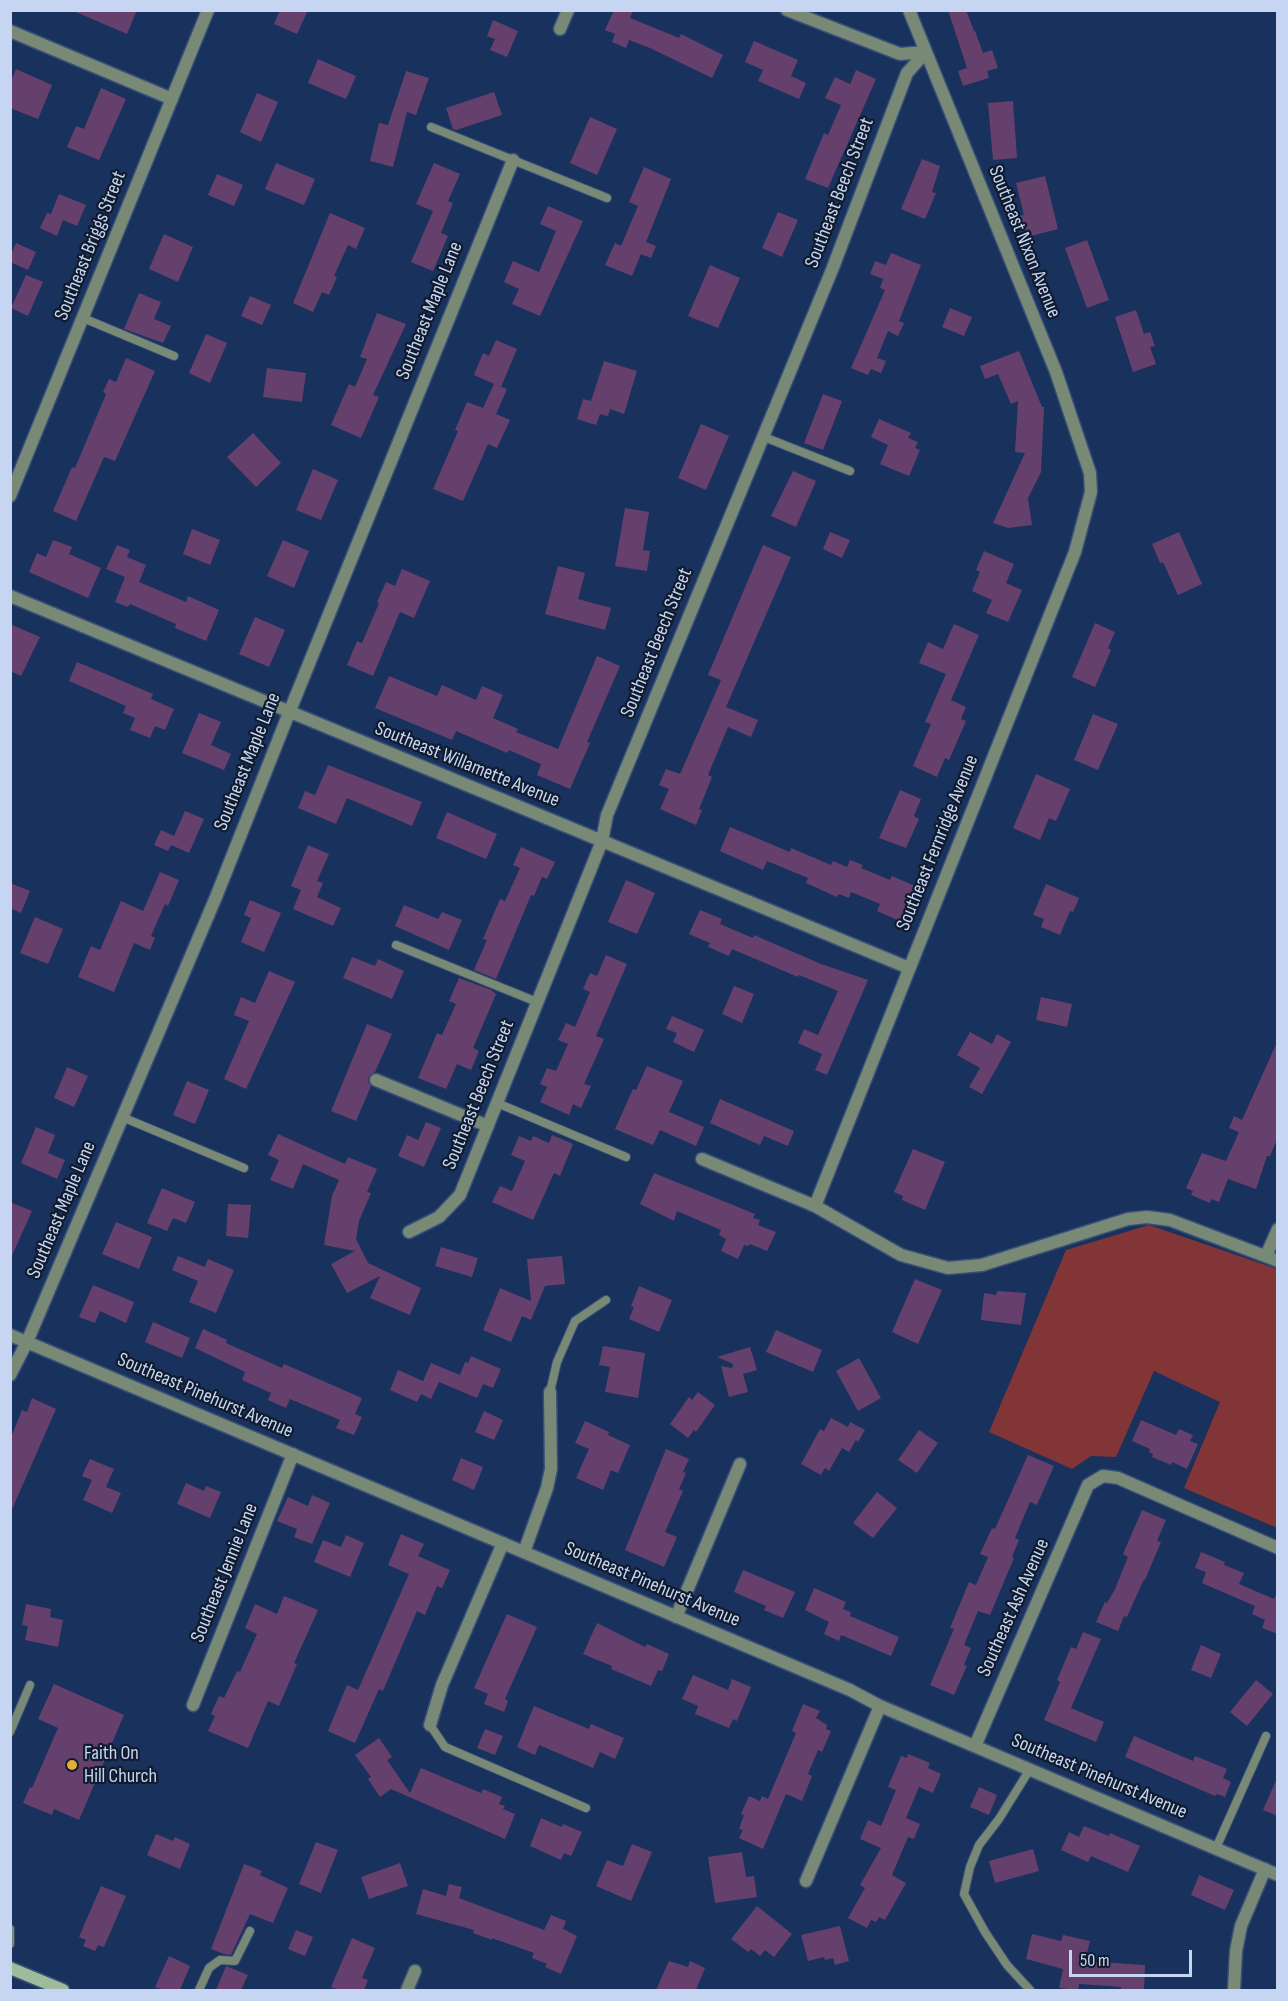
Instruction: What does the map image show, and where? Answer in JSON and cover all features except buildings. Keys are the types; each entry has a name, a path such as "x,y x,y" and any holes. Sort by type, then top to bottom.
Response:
{"street":[{"name":"Southeast Briggs Street","path":"10,496 208,10"},
{"path":"560,29 568,10"},
{"path":"787,10 900,54 926,52"},
{"name":"Southeast Nixon Avenue","path":"909,10 1056,372 1090,473 1091,492"},
{"path":"10,31 172,99"},
{"name":"Southeast Beech Street","path":"409,1232 439,1217 460,1195 602,841 608,815 832,270 907,73 926,52"},
{"name":"Southeast Maple Lane","path":"10,1375 27,1342 216,897 513,160"},
{"name":"Southeast Fernridge Avenue","path":"814,1206 1075,552 1091,492"},
{"name":"Southeast Willamette Avenue","path":"10,596 909,968"},
{"path":"376,1080 488,1126"},
{"path":"702,1159 814,1206 901,1255 948,1268 982,1265 1128,1219 1147,1216 1170,1220 1272,1259 1278,1229"},
{"name":"Southeast Pinehurst Avenue","path":"10,1335 850,1689 880,1706 1278,1875"},
{"path":"524,1552 552,1469 550,1392"},
{"name":"Southeast Jennie Lane","path":"193,1705 293,1454"},
{"path":"676,1617 740,1464"},
{"name":"Southeast Ash Avenue","path":"975,1746 1088,1485 1103,1476 1118,1478 1278,1548"},
{"path":"430,1725 442,1685 503,1543"},
{"path":"806,1881 880,1706"},
{"path":"1234,1990 1236,1952 1241,1926 1265,1869"},
{"path":"10,1968 63,1990"},
{"path":"407,1990 415,1971"}],"lane":[{"path":"431,127 607,198"},
{"path":"83,318 174,356"},
{"path":"764,437 850,471"},
{"path":"396,945 537,1002"},
{"path":"497,1103 626,1157"},
{"path":"122,1117 244,1168"},
{"path":"550,1392 557,1362 575,1321 606,1300"},
{"path":"10,1732 30,1685"},
{"path":"430,1725 445,1747 586,1808"},
{"path":"1215,1848 1266,1736"},
{"path":"1030,1769 999,1819 979,1845 970,1867 964,1894 984,1932 1007,1965 1030,1990"},
{"path":"10,1929 10,1944"},
{"path":"199,1990 209,1968 220,1960 235,1961 250,1931"}],"shaded area":[{"path":"1149,1225 1277,1269 1277,1528 1184,1488 1220,1402 1154,1371 1116,1457 1091,1456 1072,1469 989,1432 1066,1250"}],"place":[{"name":"Faith On Hill Church","path":"72,1765"}]}
